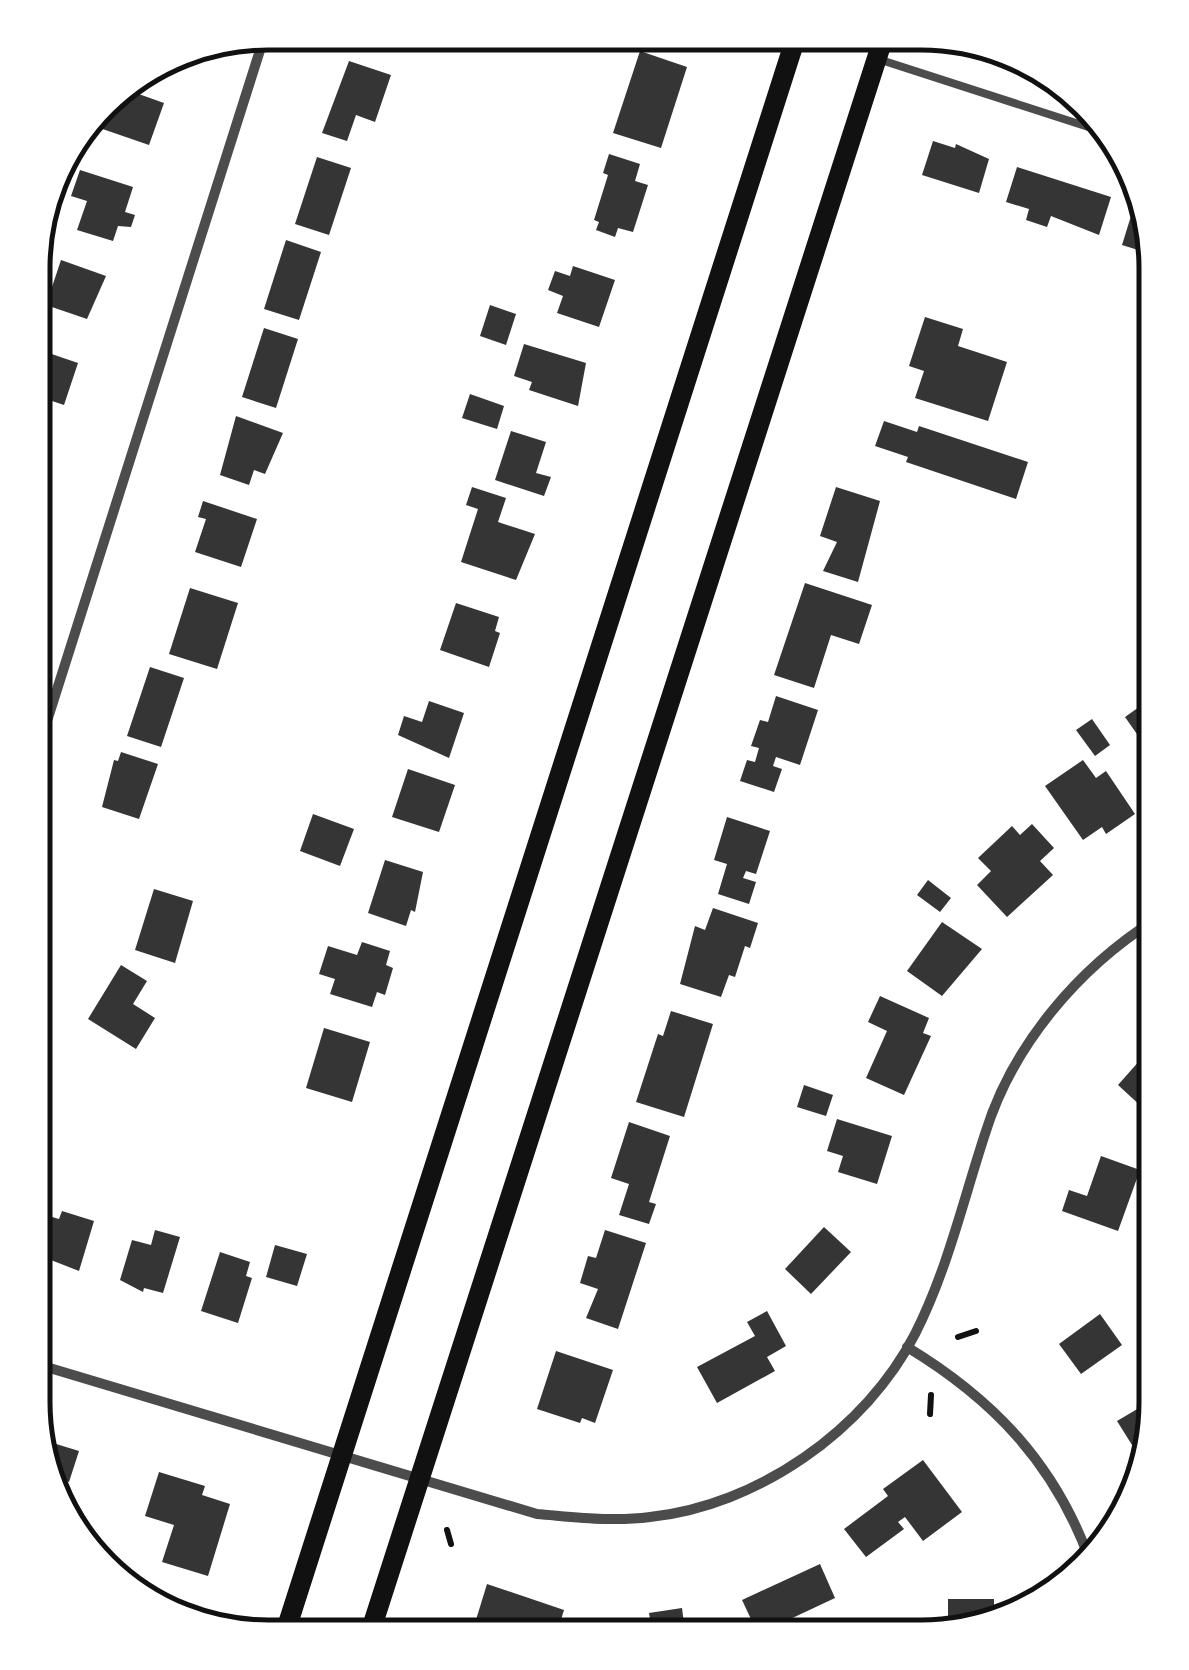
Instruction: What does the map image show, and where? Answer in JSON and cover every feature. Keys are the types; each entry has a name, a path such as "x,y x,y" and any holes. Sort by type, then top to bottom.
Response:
{"main road":[{"path":"289,1620 792,50"},
{"path":"374,1620 879,50"}],"street":[{"path":"50,712 260,50"},
{"path":"50,1368 537,1514 617,1520 694,1509 796,1464 869,1398 907,1347 941,1273 992,1114 1024,1049 1080,981 1139,934"},
{"path":"907,1347 994,1410 1021,1436 1074,1516 1085,1546"}],"lane":[{"path":"876,58 1087,126"}],"path":[{"path":"958,1337 976,1331"},
{"path":"930,1414 931,1395"},
{"path":"447,1530 451,1544"}],"building":[{"path":"640,51 687,67 661,148 613,133"},
{"path":"349,61 391,75 375,122 356,115 347,141 322,133"},
{"path":"137,93 164,103 149,145 101,128"},
{"path":"933,141 955,148 956,144 989,159 979,193 922,175"},
{"path":"609,154 640,164 635,181 648,185 633,232 618,228 615,237 596,230 599,222 594,220 608,175 603,173"},
{"path":"317,157 351,168 329,235 295,224"},
{"path":"1017,167 1111,197 1099,235 1051,216 1047,227 1026,220 1029,209 1006,202"},
{"path":"80,170 133,187 125,212 135,215 131,227 118,226 113,241 77,230 87,201 71,196"},
{"path":"1132,214 1138,250 1122,245"},
{"path":"286,240 321,252 299,320 264,309"},
{"path":"61,260 106,276 87,319 50,306 50,293"},
{"path":"573,266 615,280 599,327 557,313 563,296 548,290 555,271 570,276"},
{"path":"490,305 516,314 506,345 480,336"},
{"path":"925,317 963,329 958,346 1007,362 988,421 915,398 924,371 909,366"},
{"path":"264,328 298,339 276,408 242,397"},
{"path":"524,344 586,363 578,406 529,390 532,382 514,376"},
{"path":"50,353 78,363 64,405 50,400"},
{"path":"470,394 504,406 497,429 462,418"},
{"path":"236,416 283,433 265,474 254,470 249,485 220,475"},
{"path":"884,421 917,432 919,426 1028,462 1016,499 906,462 908,457 875,446"},
{"path":"511,431 546,442 536,473 551,477 544,496 495,480"},
{"path":"472,487 506,498 498,522 535,534 516,580 461,562 478,509 466,505"},
{"path":"836,487 880,501 858,582 823,571 837,542 820,536"},
{"path":"203,501 257,519 241,567 195,552 206,519 198,517"},
{"path":"805,583 872,605 859,644 831,635 814,688 774,675"},
{"path":"190,588 238,603 217,669 169,654"},
{"path":"456,603 499,617 495,631 500,633 489,667 440,650"},
{"path":"150,667 184,678 161,747 127,736"},
{"path":"776,696 818,710 800,765 776,757 773,766 782,769 774,792 740,781 747,760 755,762 759,748 751,746 760,720 768,722"},
{"path":"429,701 464,713 449,758 398,735 404,716 422,722"},
{"path":"1139,707 1139,737 1125,717"},
{"path":"1092,719 1110,745 1095,756 1076,730"},
{"path":"121,752 158,764 139,819 102,807 114,760 118,761"},
{"path":"1083,760 1096,778 1106,771 1135,814 1106,834 1102,827 1083,840 1045,786"},
{"path":"408,769 455,785 439,832 392,817"},
{"path":"313,814 354,829 340,866 300,851"},
{"path":"727,817 770,831 756,874 746,871 743,878 756,882 749,904 718,894 727,864 714,860"},
{"path":"1032,824 1054,848 1040,861 1053,875 1007,917 977,885 991,871 978,858 1012,826 1020,835"},
{"path":"385,860 423,872 415,912 411,910 406,926 368,913"},
{"path":"928,880 951,898 940,912 917,895"},
{"path":"154,889 193,901 175,963 135,950"},
{"path":"713,908 758,923 750,948 745,946 735,977 729,975 721,997 680,984 695,926 705,930"},
{"path":"942,922 982,949 942,996 907,971"},
{"path":"362,942 390,951 386,965 393,968 385,995 377,992 372,1007 330,994 335,979 319,974 328,946 357,955"},
{"path":"121,965 147,981 133,1004 155,1018 136,1049 88,1019"},
{"path":"880,996 929,1018 923,1033 931,1036 904,1095 866,1078 887,1031 868,1022"},
{"path":"671,1011 713,1024 684,1117 636,1102 658,1034 663,1036"},
{"path":"324,1028 370,1042 352,1102 306,1088"},
{"path":"1139,1061 1139,1104 1118,1085"},
{"path":"804,1085 833,1095 826,1116 797,1107"},
{"path":"837,1119 892,1136 877,1184 838,1172 843,1156 827,1151"},
{"path":"629,1122 670,1136 649,1202 656,1204 649,1224 619,1215 629,1184 611,1178"},
{"path":"1101,1156 1139,1170 1118,1231 1062,1211 1069,1190 1087,1196"},
{"path":"62,1211 94,1221 79,1271 50,1260 50,1216 59,1219"},
{"path":"824,1227 851,1252 811,1294 785,1269"},
{"path":"155,1230 180,1237 163,1293 144,1288 143,1292 120,1280 132,1240 151,1245"},
{"path":"605,1230 646,1243 618,1329 586,1318 598,1289 580,1283 588,1256 596,1258"},
{"path":"275,1245 307,1254 297,1286 266,1277"},
{"path":"220,1252 250,1262 246,1276 252,1278 238,1323 201,1311"},
{"path":"767,1311 786,1346 767,1357 775,1371 717,1403 697,1367 755,1336 747,1322"},
{"path":"1100,1314 1122,1345 1081,1374 1059,1344"},
{"path":"556,1351 613,1370 595,1423 582,1418 580,1423 537,1409"},
{"path":"1139,1408 1134,1448 1117,1421"},
{"path":"54,1443 79,1451 69,1482 65,1481"},
{"path":"923,1460 962,1512 923,1541 905,1517 898,1522 904,1529 866,1557 844,1529 888,1496 883,1489"},
{"path":"159,1472 205,1486 202,1495 230,1504 208,1576 162,1562 174,1525 145,1516"},
{"path":"820,1564 835,1598 788,1620 751,1620 742,1600"},
{"path":"487,1584 564,1610 561,1620 476,1620"},
{"path":"948,1599 994,1599 994,1607 948,1618"},
{"path":"682,1608 684,1620 650,1620 649,1613"}]}
